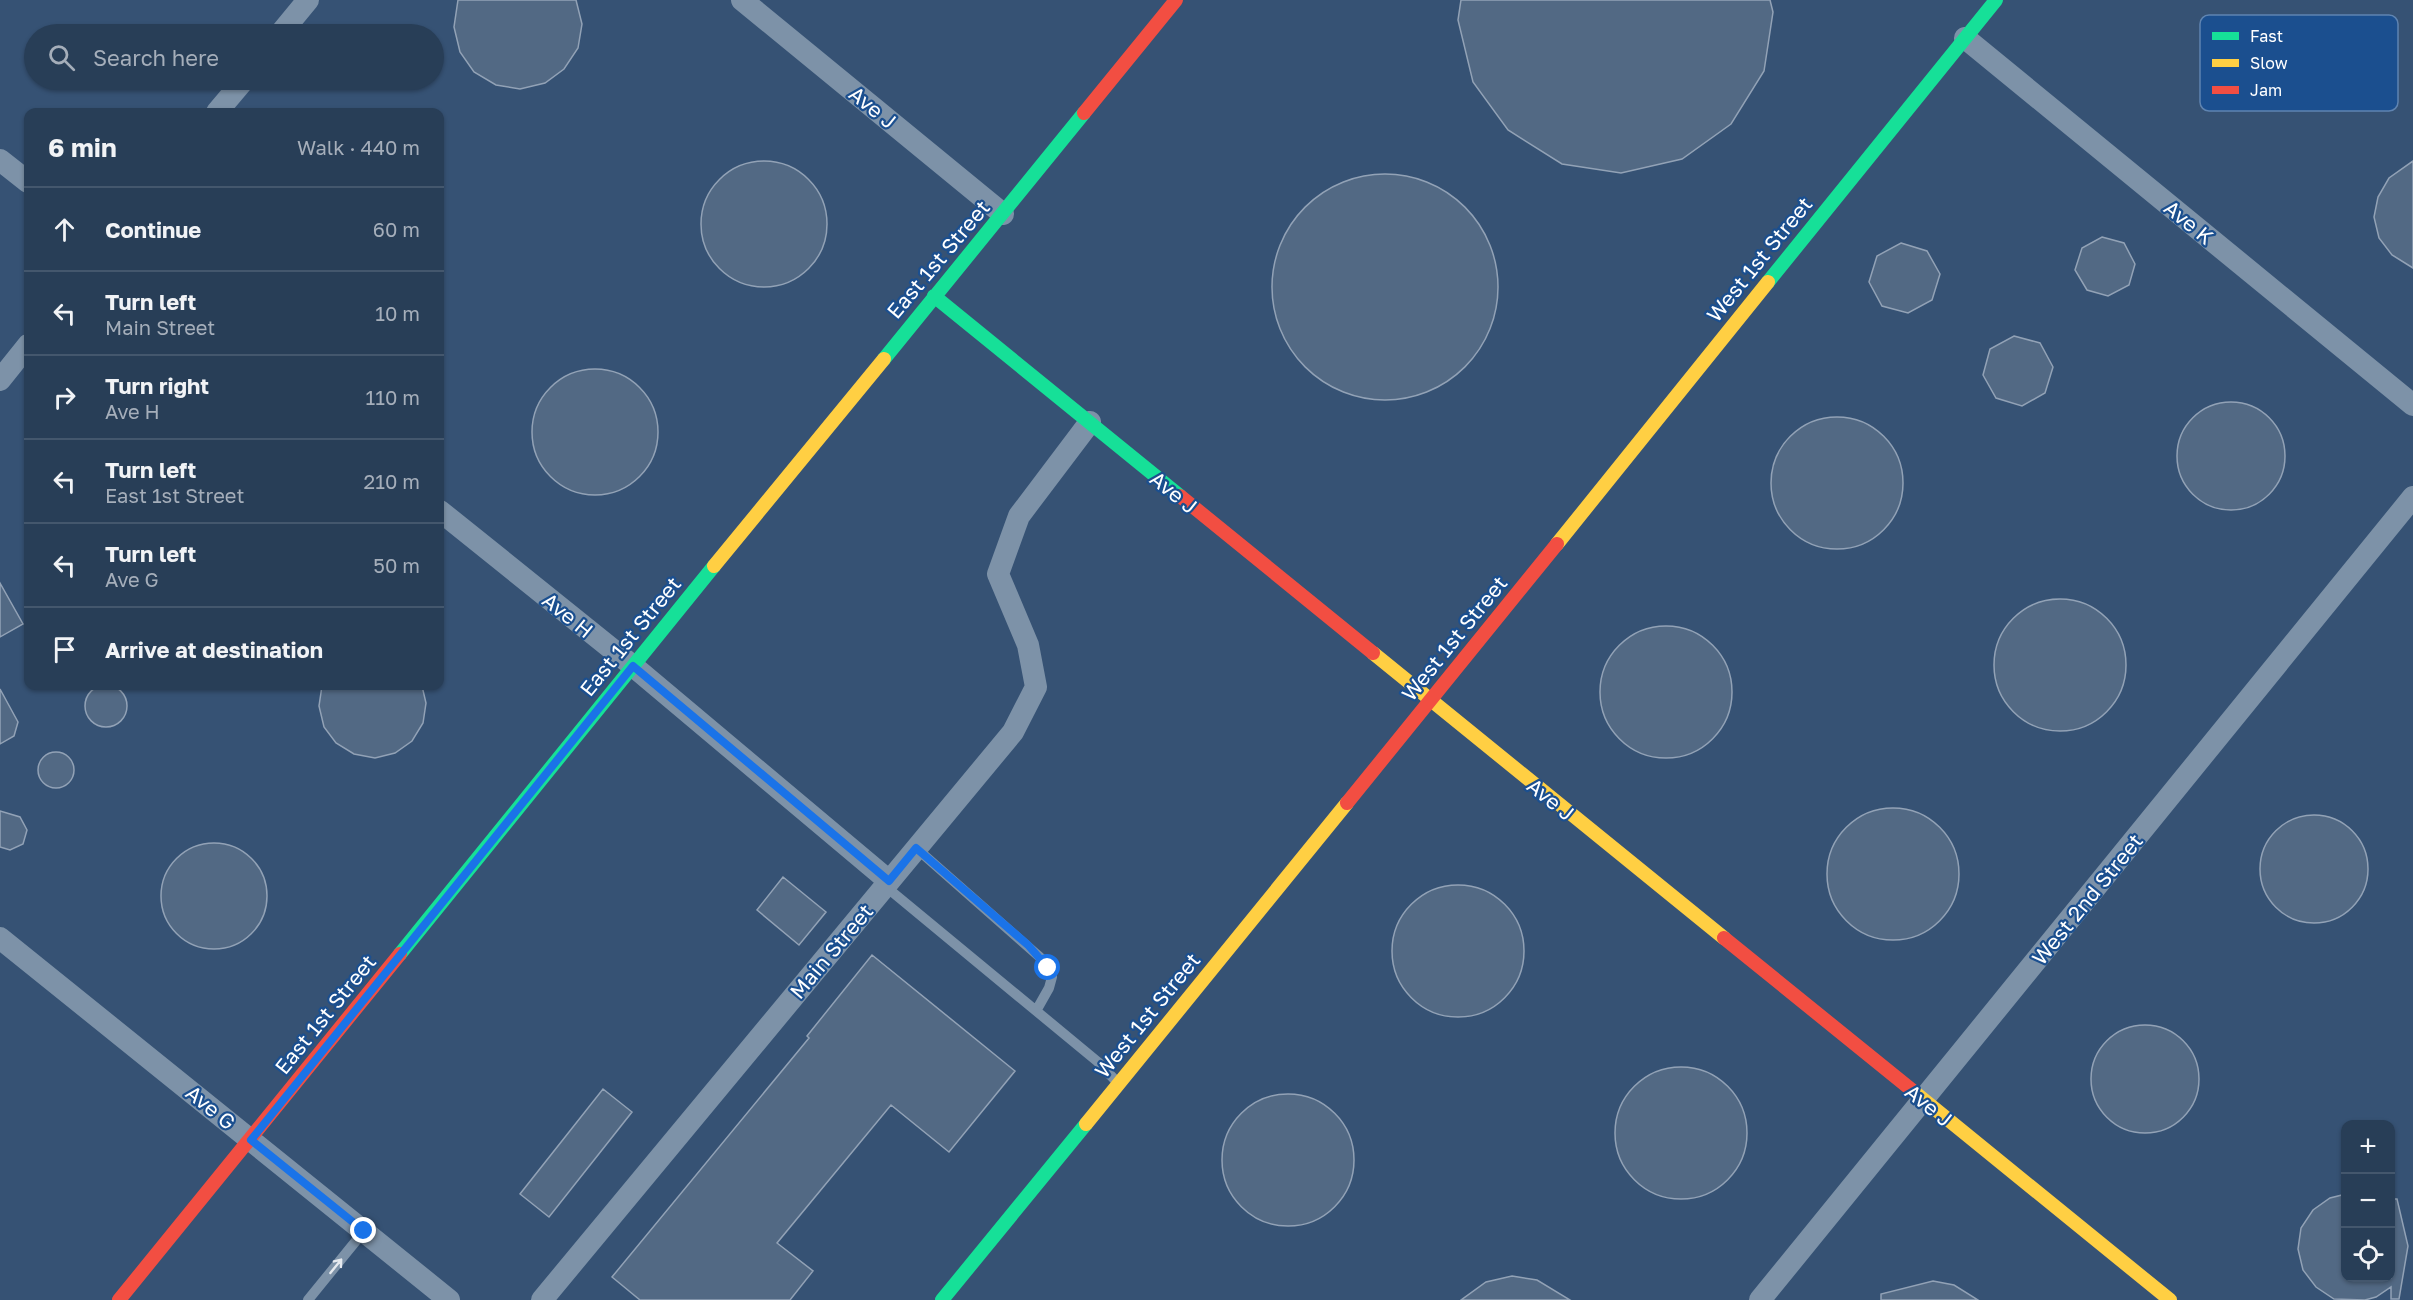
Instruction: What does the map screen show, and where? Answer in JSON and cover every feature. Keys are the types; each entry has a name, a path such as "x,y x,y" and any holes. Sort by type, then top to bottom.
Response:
{"street":[{"path":"288,24 308,0"},
{"name":"Ave J","path":"742,0 1003,214"},
{"name":"East 1st Street","path":"119,1300 1176,0"},
{"name":"West 1st Street","path":"942,1300 1430,701 1996,0"},
{"name":"Ave K","path":"1965,38 2413,405"},
{"path":"221,108 236,90"},
{"path":"0,160 24,179"},
{"name":"Ave J","path":"934,296 2170,1300"},
{"path":"0,380 24,350"},
{"name":"Main Street","path":"542,1300 1013,732 1036,687 1028,645 998,574 1019,516 1089,422"},
{"name":"West 2nd Street","path":"1761,1300 2413,497"},
{"name":"Ave H","path":"444,514 633,666 887,884"},
{"name":"Ave G","path":"0,938 449,1300"}],"lane":[{"path":"916,848 1042,959 1052,977 1049,988 1036,1011"},
{"path":"887,884 1098,1062 1118,1084"},
{"path":"308,1300 364,1231"}],"building":[{"path":"458,0 576,0 582,24 578,48 564,69 545,83 520,89 496,85 474,72 460,52 454,27"},
{"path":"1461,0 1770,0 1773,12 1764,71 1731,124 1682,159 1621,173 1562,164 1508,130 1473,82 1458,20"},
{"path":"764,161 788,166 809,179 822,200 827,224 822,248 809,269 788,282 764,287 740,282 719,269 706,248 701,224 706,200 719,179 740,166"},
{"path":"2413,161 2413,268 2392,255 2379,238 2374,217 2378,197 2389,178"},
{"path":"1374,174 1396,174 1438,187 1465,207 1485,234 1496,265 1498,287 1496,309 1485,340 1465,367 1438,387 1418,395 1396,400 1374,400 1332,387 1313,374 1298,359 1285,340 1277,320 1272,298 1272,276 1285,234 1298,215 1313,200 1332,187 1352,179"},
{"path":"2102,237 2124,243 2135,264 2129,285 2108,296 2087,290 2075,270 2082,248"},
{"path":"1901,243 1927,251 1940,274 1932,300 1908,313 1882,306 1869,282 1877,256"},
{"path":"2014,336 2040,343 2053,367 2045,393 2022,406 1996,398 1983,375 1990,349"},
{"path":"595,369 619,374 640,387 653,408 658,432 653,456 640,477 619,490 595,495 571,490 550,477 537,456 532,432 537,408 550,387 571,374"},
{"path":"2231,402 2252,406 2269,418 2281,435 2285,456 2281,477 2269,494 2252,506 2231,510 2210,506 2193,494 2181,477 2177,456 2181,435 2193,418 2210,406"},
{"path":"1837,417 1862,422 1884,436 1898,458 1903,483 1898,508 1884,530 1862,544 1837,549 1812,544 1790,530 1776,508 1771,483 1776,458 1790,436 1812,422"},
{"path":"0,583 23,624 0,637"},
{"path":"2060,599 2085,604 2107,618 2121,640 2126,665 2121,690 2107,712 2085,726 2060,731 2035,726 2013,712 1999,690 1994,665 1999,640 2013,618 2035,604"},
{"path":"1666,626 1691,631 1713,645 1727,667 1732,692 1727,717 1713,739 1691,753 1666,758 1641,753 1619,739 1605,717 1600,692 1605,667 1619,645 1641,631"},
{"path":"0,689 18,722 14,736 0,744"},
{"path":"92,690 120,690 126,698 126,714 114,726 98,726 86,714 86,698"},
{"path":"321,690 423,690 426,703 423,723 412,741 395,753 375,758 354,754 336,743 324,727 319,706"},
{"path":"56,752 68,758 74,770 68,782 56,788 44,782 38,770 44,758"},
{"path":"1893,808 1918,813 1940,827 1954,849 1959,874 1954,899 1940,921 1918,935 1893,940 1868,935 1846,921 1832,899 1827,874 1832,849 1846,827 1868,813"},
{"path":"0,811 20,817 27,830 23,844 10,850 0,847"},
{"path":"2314,815 2335,819 2352,831 2364,848 2368,869 2364,890 2352,907 2335,919 2314,923 2293,919 2276,907 2264,890 2260,869 2264,848 2276,831 2293,819"},
{"path":"214,843 234,847 251,859 263,876 267,896 263,916 251,933 234,945 214,949 194,945 177,933 165,916 161,896 165,876 177,859 194,847"},
{"path":"783,877 826,912 799,945 757,910"},
{"path":"1458,885 1483,890 1505,904 1519,926 1524,951 1519,976 1505,998 1483,1012 1458,1017 1433,1012 1411,998 1397,976 1392,951 1397,926 1411,904 1433,890"},
{"path":"872,955 1015,1071 949,1152 891,1105 777,1243 813,1271 790,1300 640,1300 612,1277 809,1038 807,1036"},
{"path":"2145,1025 2166,1029 2183,1041 2195,1058 2199,1079 2195,1100 2183,1117 2166,1129 2145,1133 2124,1129 2107,1117 2095,1100 2091,1079 2095,1058 2107,1041 2124,1029"},
{"path":"1681,1067 1706,1072 1728,1086 1742,1108 1747,1133 1742,1158 1728,1180 1706,1194 1681,1199 1656,1194 1634,1180 1620,1158 1615,1133 1620,1108 1634,1086 1656,1072"},
{"path":"603,1089 632,1112 549,1217 520,1194"},
{"path":"1288,1094 1313,1099 1335,1113 1349,1135 1354,1160 1349,1185 1335,1207 1313,1221 1288,1226 1263,1221 1241,1207 1227,1185 1222,1160 1227,1135 1241,1113 1263,1099"},
{"path":"2341,1195 2341,1282 2395,1282 2395,1199 2397,1199 2408,1246 2399,1299 2391,1299 2391,1287 2376,1297 2365,1300 2334,1299 2316,1287 2303,1270 2298,1249 2301,1228 2313,1210 2330,1198"},
{"path":"1512,1276 1537,1280 1570,1300 1461,1300 1486,1282"},
{"path":"1933,1281 1954,1285 1978,1300 1881,1300 1881,1294"}],"traffic: fast":[{"path":"1768,282 1996,0"},
{"path":"884,359 1084,113"},
{"path":"934,296 1180,496"},
{"path":"400,954 714,566"},
{"path":"942,1300 1086,1124"}],"traffic: slow":[{"path":"1557,544 1768,282"},
{"path":"714,566 884,359"},
{"path":"1373,653 1724,938"},
{"path":"1086,1124 1347,803"},
{"path":"1913,1091 2170,1300"}],"traffic: jam":[{"path":"1084,113 1176,0"},
{"path":"1180,496 1373,653"},
{"path":"1347,803 1557,544"},
{"path":"1724,938 1913,1091"},
{"path":"119,1300 400,954"}],"route":[{"path":"364,1231 251,1140 633,666 889,881 916,848 1028,945 1048,968"}]}
